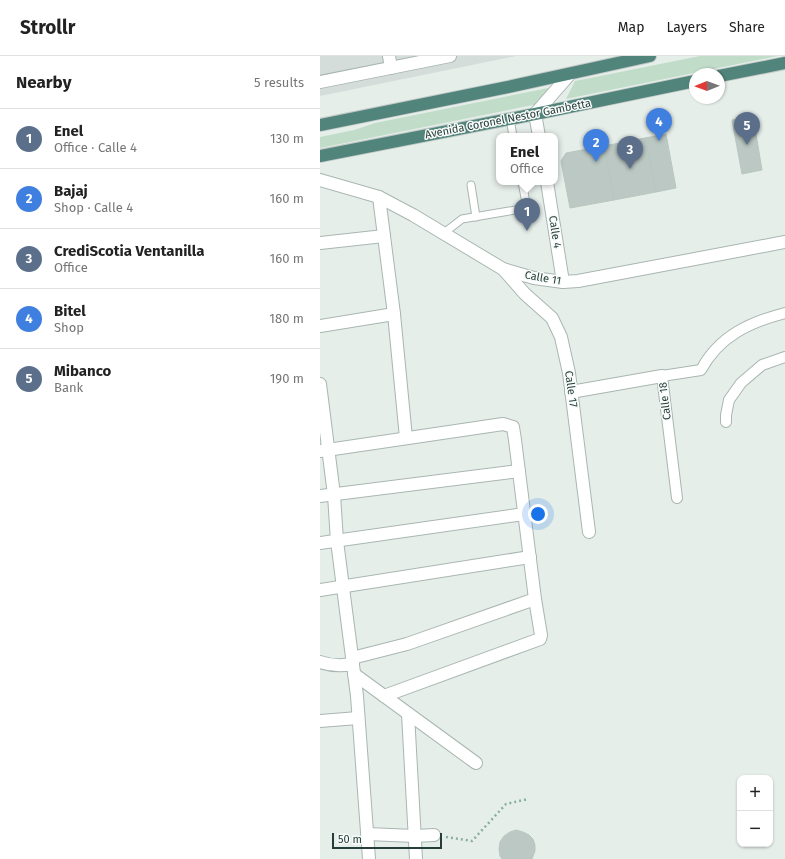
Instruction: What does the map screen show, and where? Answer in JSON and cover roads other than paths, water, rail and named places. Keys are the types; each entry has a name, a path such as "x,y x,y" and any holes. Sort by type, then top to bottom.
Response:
{"highway":[{"path":"598,67 603,56"},
{"path":"320,125 570,74 650,56"},
{"path":"725,75 785,62"},
{"name":"Avenida Coronel Nestor Gambetta","path":"320,156 689,82"}],"street":[{"path":"320,82 390,62 450,56"},
{"path":"538,133 535,114 570,74"},
{"name":"Calle 11","path":"320,180 379,197 413,215 503,269 534,278 563,282 578,281 785,242"},
{"name":"Calle 4","path":"547,185 563,282"},
{"path":"379,197 394,314 406,438"},
{"path":"320,243 384,236"},
{"name":"Calle 17","path":"503,269 525,294 552,318 561,337 569,373 589,532"},
{"name":"Calle 18","path":"677,498 662,376 701,370 706,360 714,350 732,335 748,325 785,313"},
{"path":"320,326 394,314"},
{"path":"726,422 729,400 741,383 762,366 785,357"},
{"path":"571,392 662,376"},
{"path":"320,384 324,450 334,495 337,542 353,666 369,859"},
{"path":"324,450 503,424 513,427 541,635 540,639 384,696"},
{"path":"320,496 519,471"},
{"path":"320,543 337,542 524,514"},
{"path":"320,590 530,558"},
{"path":"320,662 328,665 353,666 407,644 535,599"},
{"path":"353,666 384,696 476,763"},
{"path":"408,714 416,859"},
{"path":"320,721 358,718"},
{"path":"367,834 415,836 434,835"}],"lane":[{"path":"510,119 512,133"},
{"path":"471,184 476,217"},
{"path":"444,233 462,219 527,208 523,185"}],"place":[{"name":"Bitel","path":"659,141"},
{"name":"Mibanco","path":"747,145"},
{"name":"Bajaj","path":"596,162"},
{"name":"CrediScotia Ventanilla","path":"630,169"},
{"name":"Enel","path":"527,231"}]}
